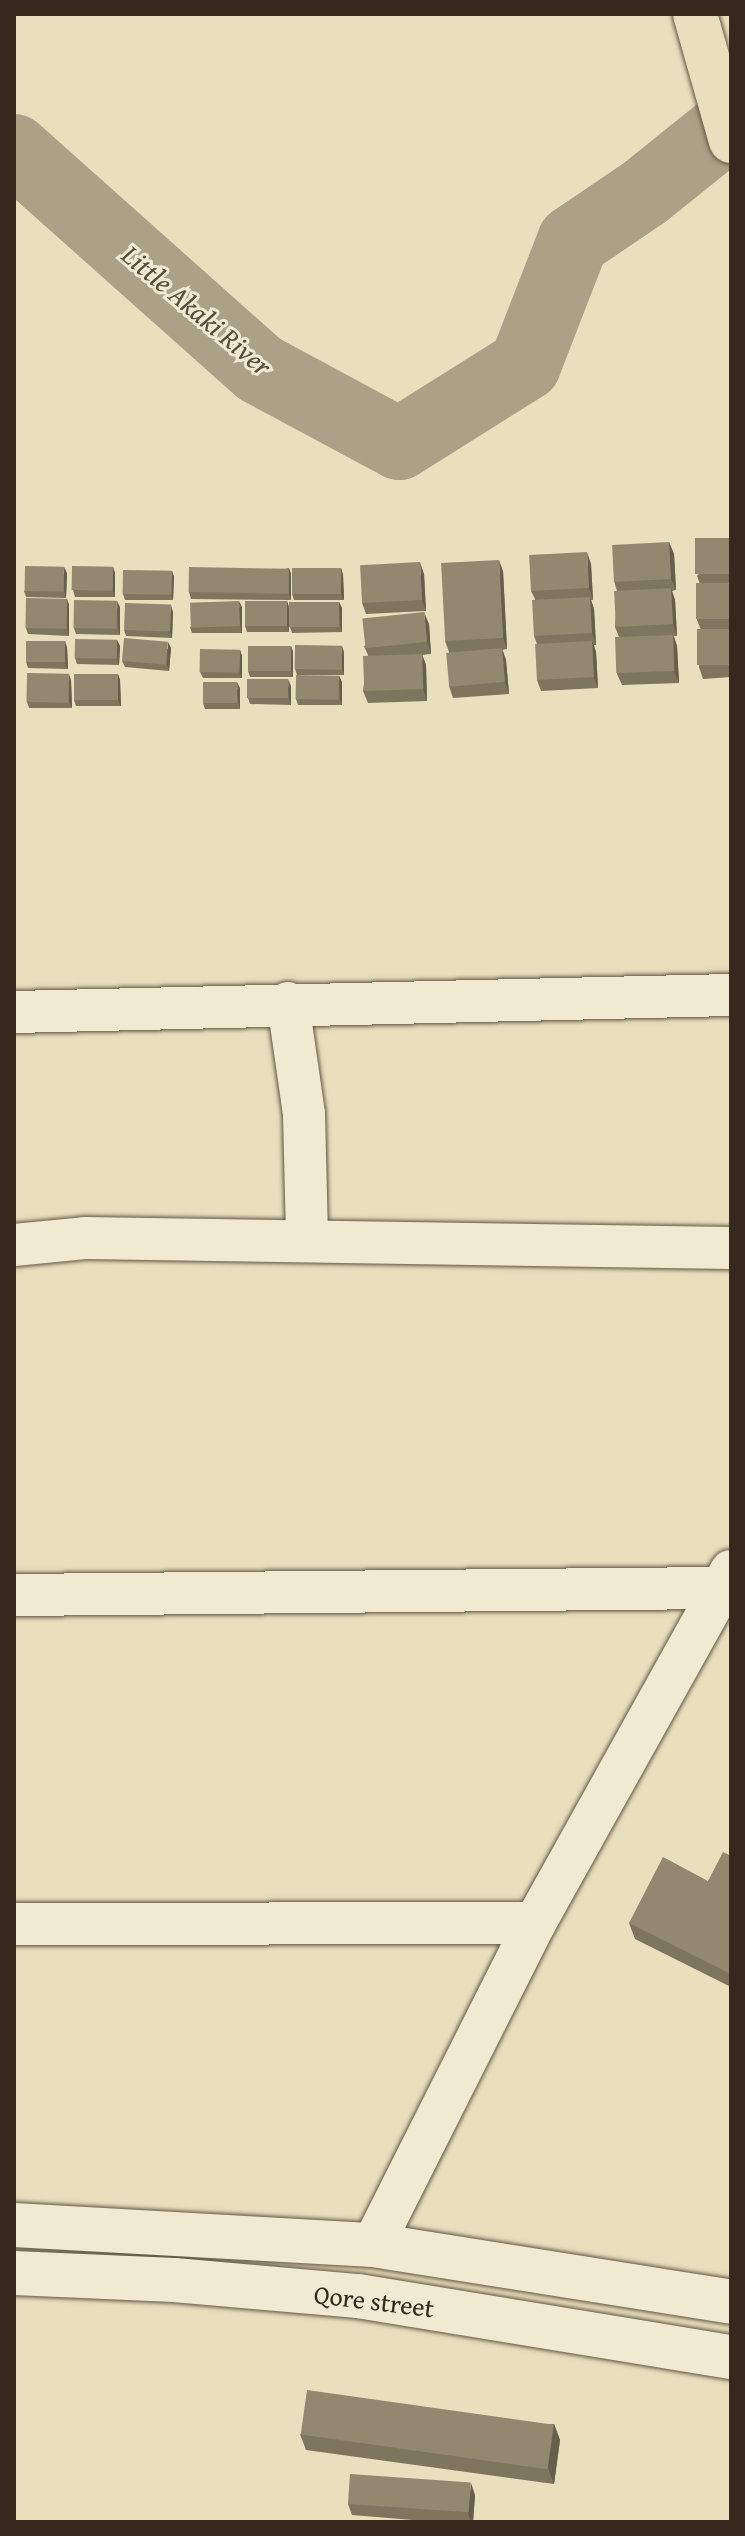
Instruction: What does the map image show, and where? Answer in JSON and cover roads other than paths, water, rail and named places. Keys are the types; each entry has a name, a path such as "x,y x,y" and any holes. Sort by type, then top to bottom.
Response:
{"main road":[{"path":"695,14 731,141"}],"street":[{"path":"14,1012 288,1003 731,995"},
{"path":"288,1003 304,1114 307,1240"},
{"path":"14,1245 85,1238 731,1248"},
{"path":"14,1595 726,1580"},
{"path":"373,2245 535,1923 726,1580"},
{"path":"14,1924 535,1923"},
{"name":"Qore street","path":"14,2225 373,2245 731,2302"},
{"name":"Qore street","path":"14,2273 358,2296 731,2357"}],"waterway":[{"name":"Little Akaki River","path":"14,150 260,369 399,444 525,365 573,241 644,193 731,123"}]}
